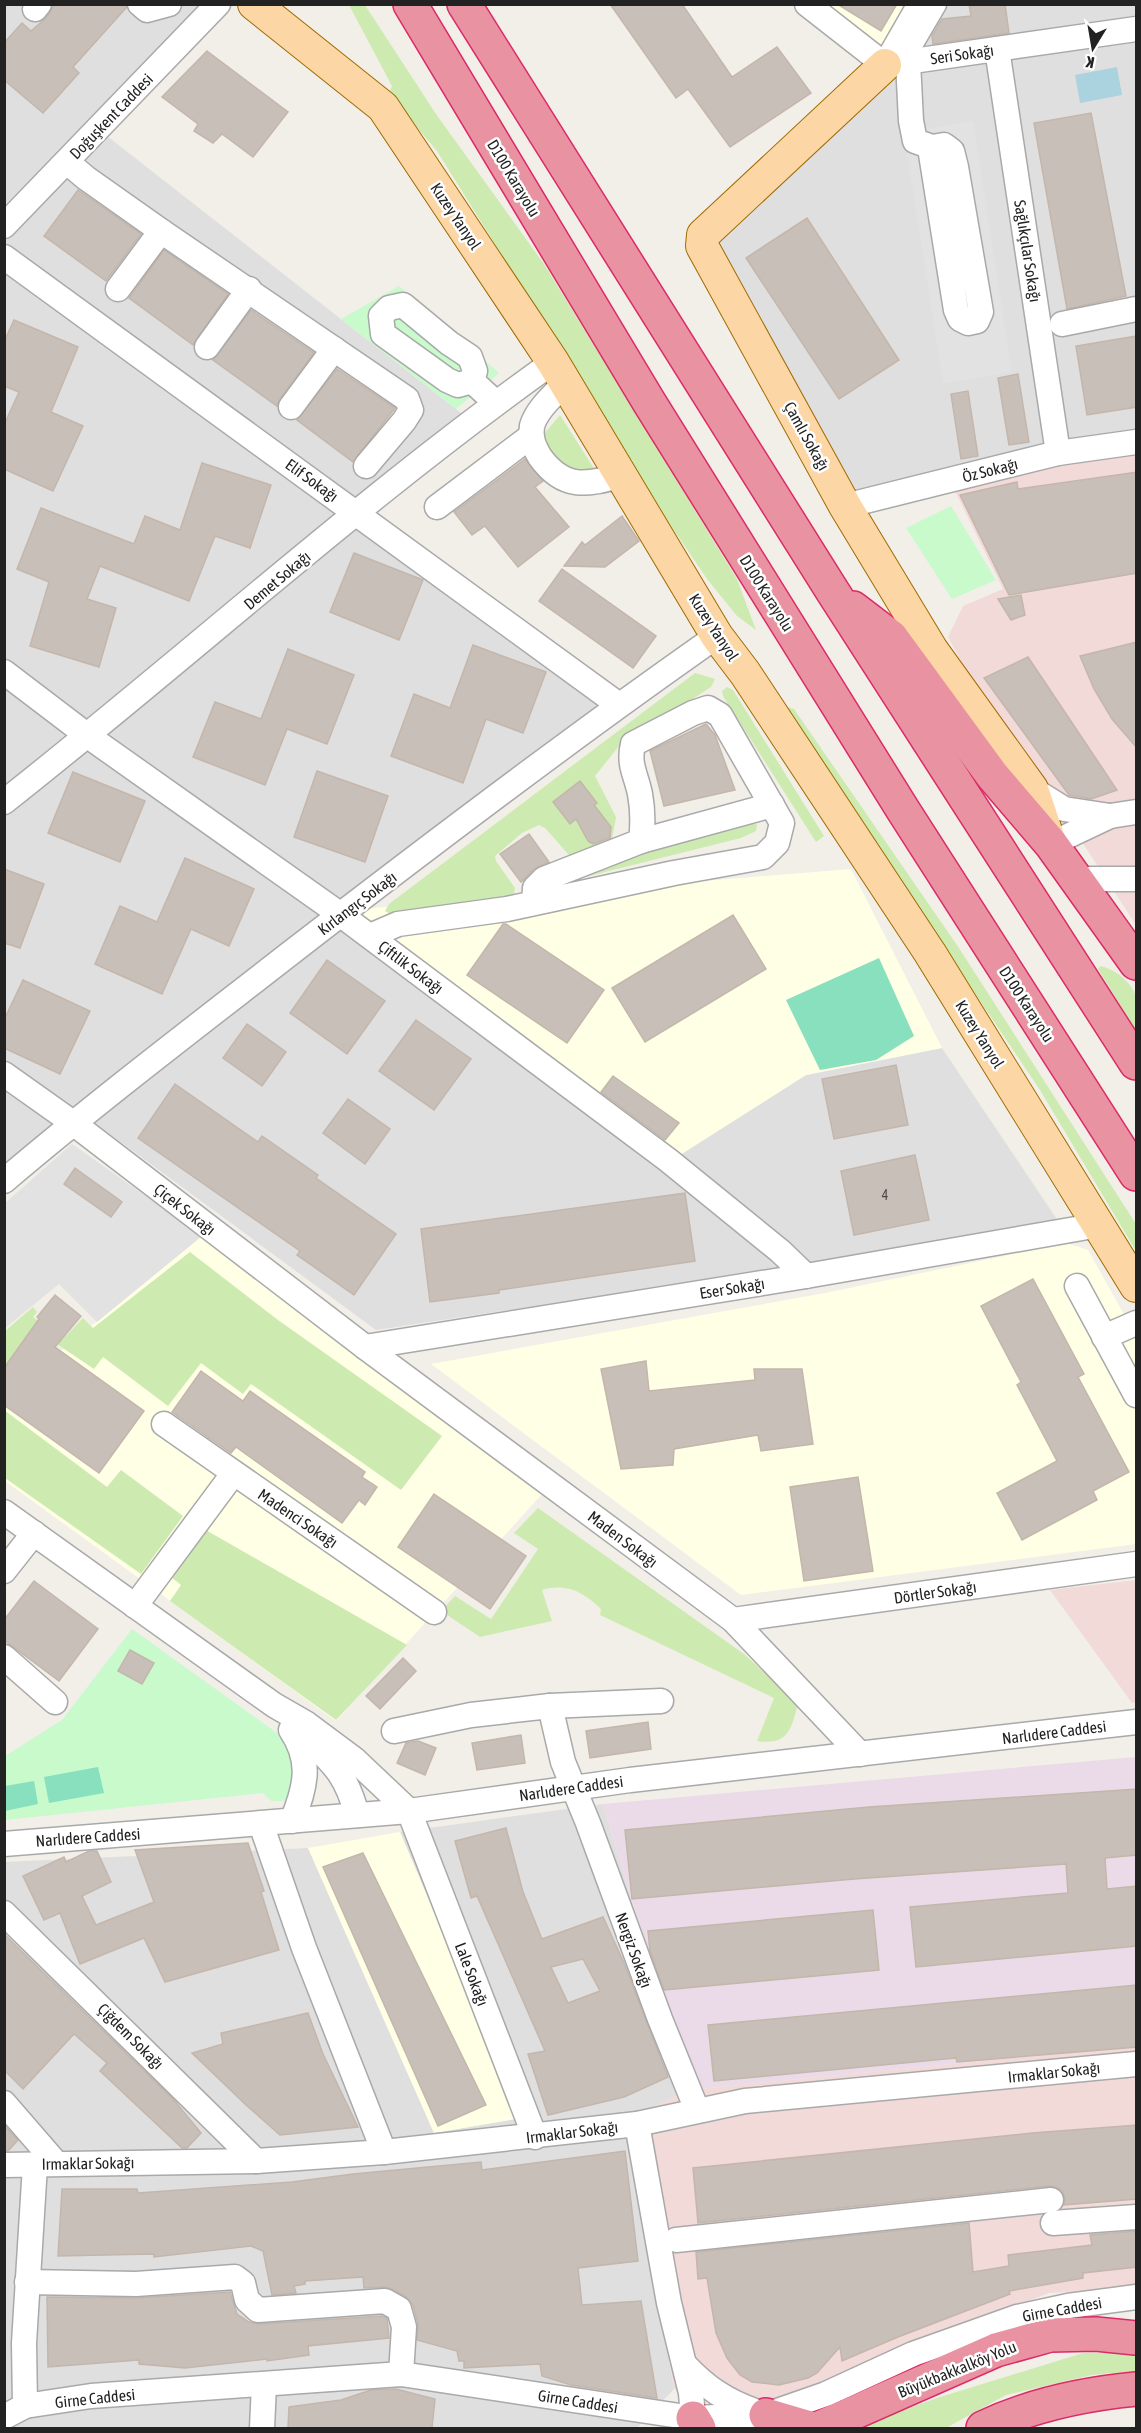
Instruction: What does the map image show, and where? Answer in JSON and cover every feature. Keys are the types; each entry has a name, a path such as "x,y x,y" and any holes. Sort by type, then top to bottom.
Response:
{"highway":[{"name":"D100 Karayolu","path":"410,4 661,423 903,810 1137,1174"},
{"path":"468,10 833,592 1137,1062"},
{"path":"833,592 891,637 992,775 1051,844 1074,879 1137,963"},
{"path":"1096,2334 1137,2332"},
{"name":"Büyükbakkalköy Yolu","path":"819,2428 996,2350 1050,2334 1096,2334 1137,2338"},
{"path":"983,2428 1044,2404 1085,2395 1137,2389"},
{"path":"766,2415 810,2428"}],"main road":[{"name":"Kuzey Yanyol","path":"254,4 383,107 559,372 717,636 745,673 930,953 1137,1286"},
{"name":"Çamlı Sokağı","path":"897,64 703,236 702,246 845,506 932,650 1032,789 1051,844"}],"street":[{"path":"140,4 147,10 169,4"},
{"name":"Doğuşkent Caddesi","path":"4,226 218,4"},
{"path":"807,4 897,64 915,141 932,147 944,146 952,151 981,312 977,321 968,323 960,319 956,310 932,166 932,147"},
{"name":"Çamlı Sokağı","path":"897,64 920,4"},
{"name":"Çamlı Sokağı","path":"897,64 934,4"},
{"name":"Seri Sokağı","path":"897,64 1137,29"},
{"name":"Sağlıkçılar Sokağı","path":"997,49 1058,453"},
{"path":"67,162 161,231 407,399 411,410 366,466"},
{"path":"118,289 161,231"},
{"name":"Elif Sokağı","path":"4,257 619,705"},
{"path":"207,347 249,289"},
{"path":"1062,324 1137,309"},
{"path":"291,407 334,349"},
{"path":"559,372 532,425 531,436 534,448 550,470 572,483 595,483 621,475"},
{"name":"Demet Sokağı","path":"4,802 496,403 559,372"},
{"path":"472,381 496,403"},
{"path":"437,507 531,436"},
{"name":"Öz Sokağı","path":"845,506 1058,453 1137,442"},
{"name":"Kırlangıç Sokağı","path":"4,1180 73,1123 341,915 619,705 717,636"},
{"name":"Çiftlik Sokağı","path":"4,672 88,736 370,936 668,1160 780,1251 806,1276"},
{"path":"370,936 398,924 507,909 674,873 763,857 777,843 782,823 720,715 708,708 693,713 633,744 630,758 640,793 643,816 641,841"},
{"path":"1032,789 1064,809 1110,816"},
{"path":"534,902 536,888 544,879 641,841 772,805"},
{"path":"1051,844 1110,816 1137,812"},
{"path":"1074,879 1137,879"},
{"name":"Çiçek Sokağı","path":"4,1074 73,1123 364,1347"},
{"name":"Eser Sokağı","path":"364,1347 1099,1226"},
{"path":"1077,1286 1137,1395"},
{"path":"1104,1337 1137,1323"},
{"name":"Maden Sokağı","path":"364,1347 733,1620 860,1754"},
{"name":"Madenci Sokağı","path":"164,1424 434,1612"},
{"path":"135,1606 234,1474"},
{"path":"4,1512 274,1705 307,1724 354,1759 410,1811"},
{"path":"4,1571 34,1533"},
{"name":"Dörtler Sokağı","path":"733,1620 1137,1564"},
{"path":"4,1657 55,1702"},
{"path":"394,1731 471,1715 550,1706 661,1701"},
{"path":"274,1705 343,1775 350,1789 357,1815"},
{"path":"274,1705 300,1744 304,1761 305,1782 292,1821"},
{"name":"Nergiz Sokağı","path":"550,1706 563,1762 660,2019 697,2110"},
{"name":"Narlıdere Caddesi","path":"4,1844 410,1811 574,1788 1137,1722"},
{"name":"Lale Sokağı","path":"410,1811 534,2137"},
{"path":"261,1824 304,1948 384,2152"},
{"name":"Çiğdem Sokağı","path":"4,1912 256,2161"},
{"name":"Irmaklar Sokağı","path":"4,2165 256,2161 384,2152 637,2124 745,2101 1137,2064"},
{"path":"4,2103 46,2164 27,2282 24,2343 15,2412"},
{"path":"637,2124 669,2303 691,2393 695,2425"},
{"path":"676,2240 1052,2211 1137,2217"},
{"path":"27,2282 136,2284 235,2277 243,2283 247,2300 258,2310 385,2301 399,2309 404,2327 400,2374"},
{"name":"Girne Caddesi","path":"15,2412 91,2396 400,2374 695,2425 766,2415 826,2394 914,2355 1017,2317 1068,2306 1137,2297"},
{"path":"684,2364 705,2386 721,2397 766,2415"},
{"path":"262,2428 264,2385"}],"shaded area":[{"path":"5,5 218,5 107,136 470,420 364,511 619,705 336,911 666,1163 806,1075 942,1048 1060,1224 788,1268 376,1330 95,1123 327,917 68,1110 5,1165"},
{"path":"819,5 921,5 885,65 809,21"},
{"path":"921,5 1136,5 1136,449 846,505 704,236"},
{"path":"973,121 1012,372 943,383 904,132"},
{"path":"1136,449 1136,925 1069,822 1006,746 948,637 963,606 1003,589 951,483"},
{"path":"851,869 942,1048 806,1075 666,1164 335,911"},
{"path":"72,1144 202,1236 97,1322 59,1284 5,1328 4,1204"},
{"path":"202,1236 543,1493 336,1721 5,1481 4,1332 15,1323 57,1354"},
{"path":"1067,1243 1088,1250 1136,1336 1136,1544 741,1595 431,1364 825,1293"},
{"path":"1136,1580 1136,1703 1132,1703 1050,1590"},
{"path":"1136,1757 1136,2046 689,2090 603,1804"},
{"path":"603,1804 689,2090 627,2120 674,2389 637,2428 5,2428 4,1862 308,1848 434,2133 521,2118 400,1832"},
{"path":"400,1832 521,2118 434,2133 308,1848"},
{"path":"1136,2046 1136,2288 1049,2293 769,2402 674,2389 627,2120 689,2090"}],"green space":[{"path":"349,5 365,5 436,114 544,264 737,579 756,630 737,616 707,579 661,511 437,151 389,94 392,86"},
{"path":"399,286 499,373 456,409 341,319"},
{"path":"560,415 595,470 562,471 549,463 543,435"},
{"path":"951,506 996,580 952,599 906,528"},
{"path":"695,673 715,679 711,687 619,746 595,776 616,817 612,840 578,857 569,855 545,828 539,825 522,833 495,856 496,861 515,888 507,905 390,914 385,911 389,904"},
{"path":"727,687 733,690 824,836 816,842 723,696 722,691"},
{"path":"781,705 794,709 959,948 1136,1224 1136,1251 1040,1090"},
{"path":"753,822 757,825 756,831 741,838 553,885 597,865"},
{"path":"879,958 914,1036 876,1060 820,1070 786,1000"},
{"path":"1100,966 1122,977 1134,991 1138,1014 1136,1031 1098,969"},
{"path":"190,1252 278,1320 442,1436 401,1490 251,1384 243,1394 201,1363 168,1406 103,1357 94,1369 33,1328 5,1366 4,1332 33,1307 37,1312 33,1317 62,1340 83,1318 93,1328"},
{"path":"4,1410 107,1487 121,1470 183,1516 141,1574 5,1478"},
{"path":"538,1508 744,1654 790,1696 797,1707 792,1724 785,1735 774,1741 757,1741 774,1698 600,1615 601,1609 588,1598 567,1588 542,1590 552,1621 480,1637 441,1611 455,1596 491,1619 538,1549 514,1533"},
{"path":"204,1529 407,1645 336,1720 170,1601 181,1585 171,1577"},
{"path":"132,1629 277,1733 289,1752 296,1775 294,1789 284,1801 271,1801 263,1793 5,1820 5,1756 62,1720"},
{"path":"98,1767 104,1793 49,1803 44,1777"},
{"path":"34,1781 38,1804 5,1811 5,1786"},
{"path":"1136,2352 1136,2371 1092,2375 1006,2395 946,2428 864,2428 863,2425 937,2398 1083,2353"}],"water":[{"path":"1117,67 1122,95 1080,103 1075,75"}],"building":[{"path":"55,4 126,4 126,8 73,67 79,73 43,113 4,80 4,43 22,23 31,31 46,18"},
{"path":"610,4 682,4 732,77 777,47 811,93 730,147 688,89 676,98"},
{"path":"837,4 897,4 881,31"},
{"path":"969,4 1005,4 1009,33 933,44 932,36 942,19 971,16"},
{"path":"207,51 288,112 253,157 222,134 213,143 194,131 198,124 162,97"},
{"path":"1091,113 1126,296 1067,309 1034,123"},
{"path":"78,190 141,234 106,281 44,236"},
{"path":"807,218 899,360 839,399 746,258"},
{"path":"164,250 228,294 193,345 129,298"},
{"path":"251,310 314,353 277,406 213,360"},
{"path":"14,320 78,347 51,412 83,426 53,491 4,469 4,425 19,392 4,386 4,342"},
{"path":"1137,336 1137,407 1087,415 1076,346"},
{"path":"337,369 395,408 353,462 297,420"},
{"path":"1018,374 1029,442 1009,445 998,378"},
{"path":"968,391 978,456 961,459 951,394"},
{"path":"525,459 543,481 535,487 569,527 518,567 485,526 472,535 454,512"},
{"path":"202,463 271,485 250,548 215,536 189,601 100,566 87,599 116,608 99,667 30,646 49,582 17,569 41,508 134,544 145,516 180,530"},
{"path":"1137,472 1137,573 1009,595 960,495 1017,482 1018,489"},
{"path":"622,516 639,541 605,567 564,566 582,542 585,545"},
{"path":"354,553 423,580 399,640 330,612"},
{"path":"562,569 656,636 633,668 539,601"},
{"path":"1021,595 1025,615 1011,620 998,599"},
{"path":"1137,642 1137,748 1112,719 1094,689 1080,656"},
{"path":"473,645 546,672 523,733 486,719 463,783 391,756 414,694 450,708"},
{"path":"288,649 354,675 327,744 287,729 265,785 193,757 215,702 261,719"},
{"path":"1028,657 1117,790 1091,799 1069,795 984,678"},
{"path":"706,724 715,735 735,790 664,806 650,751"},
{"path":"317,771 388,796 365,862 294,837"},
{"path":"73,772 145,801 120,862 48,833"},
{"path":"580,781 597,803 594,805 611,827 610,838 593,844 588,841 576,819 570,824 553,802"},
{"path":"529,834 549,862 534,869 521,882 500,854"},
{"path":"185,858 254,889 229,946 191,929 162,994 95,964 120,906 157,922"},
{"path":"4,869 44,884 20,948 4,943"},
{"path":"733,915 766,969 645,1042 612,988"},
{"path":"503,924 604,990 567,1043 467,975"},
{"path":"327,960 385,1001 347,1054 290,1013"},
{"path":"23,980 90,1011 60,1074 4,1048 4,1020"},
{"path":"416,1020 471,1059 434,1110 379,1071"},
{"path":"247,1024 286,1052 262,1086 223,1058"},
{"path":"896,1065 908,1125 834,1139 822,1079"},
{"path":"613,1076 679,1123 665,1140 601,1092"},
{"path":"175,1084 258,1142 262,1136 318,1175 316,1178 396,1234 354,1295 297,1255 300,1251 138,1138"},
{"path":"348,1099 390,1129 365,1164 323,1133"},
{"path":"915,1155 929,1220 854,1235 841,1171"},
{"path":"75,1168 122,1202 111,1217 64,1184"},
{"path":"685,1193 695,1261 430,1302 421,1229"},
{"path":"1033,1279 1084,1374 1078,1377 1129,1472 1093,1491 1097,1500 1022,1540 997,1493 1057,1461 1017,1385 1021,1382 981,1306"},
{"path":"55,1295 81,1316 55,1347 144,1411 99,1473 4,1405 4,1368 39,1319 37,1317"},
{"path":"646,1361 649,1391 755,1380 754,1369 802,1369 813,1444 761,1451 758,1435 674,1449 673,1465 621,1469 601,1369"},
{"path":"201,1371 243,1401 250,1391 365,1472 362,1477 377,1487 365,1505 359,1500 342,1523 236,1447 231,1453 172,1412"},
{"path":"858,1477 873,1571 804,1581 790,1487"},
{"path":"434,1494 526,1556 490,1609 398,1547"},
{"path":"34,1581 98,1629 59,1681 4,1640 4,1620"},
{"path":"130,1650 154,1663 142,1684 118,1671"},
{"path":"403,1658 416,1671 380,1709 366,1696"},
{"path":"648,1722 651,1749 590,1758 586,1731"},
{"path":"521,1735 525,1763 477,1770 472,1743"},
{"path":"418,1741 436,1748 425,1775 397,1763 406,1743"},
{"path":"1137,1789 1137,1855 1105,1858 1107,1889 1137,1886 1137,1946 916,1967 910,1907 1068,1893 1066,1864 854,1879 632,1899 625,1830 869,1807"},
{"path":"506,1828 523,1892 542,1939 603,1917 624,1963 668,2077 624,2097 548,2115 528,2054 545,2051 477,1896 471,1898 455,1841","holes":["583,1959 600,1991 568,2003 551,1967"]},
{"path":"248,1843 264,1891 261,1892 279,1950 165,1982 144,1938 80,1964 60,1913 44,1920 23,1876 64,1857 66,1862 89,1851 97,1851 111,1882 82,1896 96,1925 154,1902 135,1850"},
{"path":"363,1853 486,2105 438,2126 323,1867"},
{"path":"873,1910 879,1970 664,1990 650,1951 648,1931"},
{"path":"4,1934 173,2099 201,2133 187,2148 182,2148 100,2071 107,2063 74,2034 23,2089 4,2070"},
{"path":"1137,1985 1137,2047 957,2062 956,2058 714,2081 708,2025"},
{"path":"308,2013 323,2054 358,2127 280,2135 192,2053 223,2044 221,2033"},
{"path":"4,2125 18,2140 8,2151 4,2151"},
{"path":"1137,2125 1137,2199 1064,2205 1065,2198 1062,2191 1049,2186 698,2223 693,2168 1032,2133"},
{"path":"625,2151 638,2261 578,2268 582,2305 641,2301 657,2398 571,2385 542,2376 540,2364 464,2368 464,2361 459,2361 457,2351 417,2340 418,2324 413,2305 406,2297 384,2287 364,2288 363,2277 305,2281 305,2284 294,2286 296,2293 272,2295 263,2251 251,2246 154,2257 154,2254 58,2256 62,2189 137,2189 138,2193 292,2182 481,2162 482,2170"},
{"path":"969,2223 973,2272 1009,2266 1008,2255 1092,2245 1090,2235 1137,2231 1137,2267 1083,2273 1083,2278 1009,2291 1010,2294 842,2361 840,2347 817,2373 808,2378 779,2385 752,2382 740,2375 727,2358 716,2333 707,2278 698,2279 696,2252"},
{"path":"230,2292 237,2314 249,2322 259,2324 382,2316 387,2318 389,2338 308,2346 309,2355 185,2368 139,2364 139,2360 48,2367 47,2297 137,2298"},
{"path":"396,2389 435,2399 432,2428 288,2428 289,2407 341,2400 371,2390"}]}
